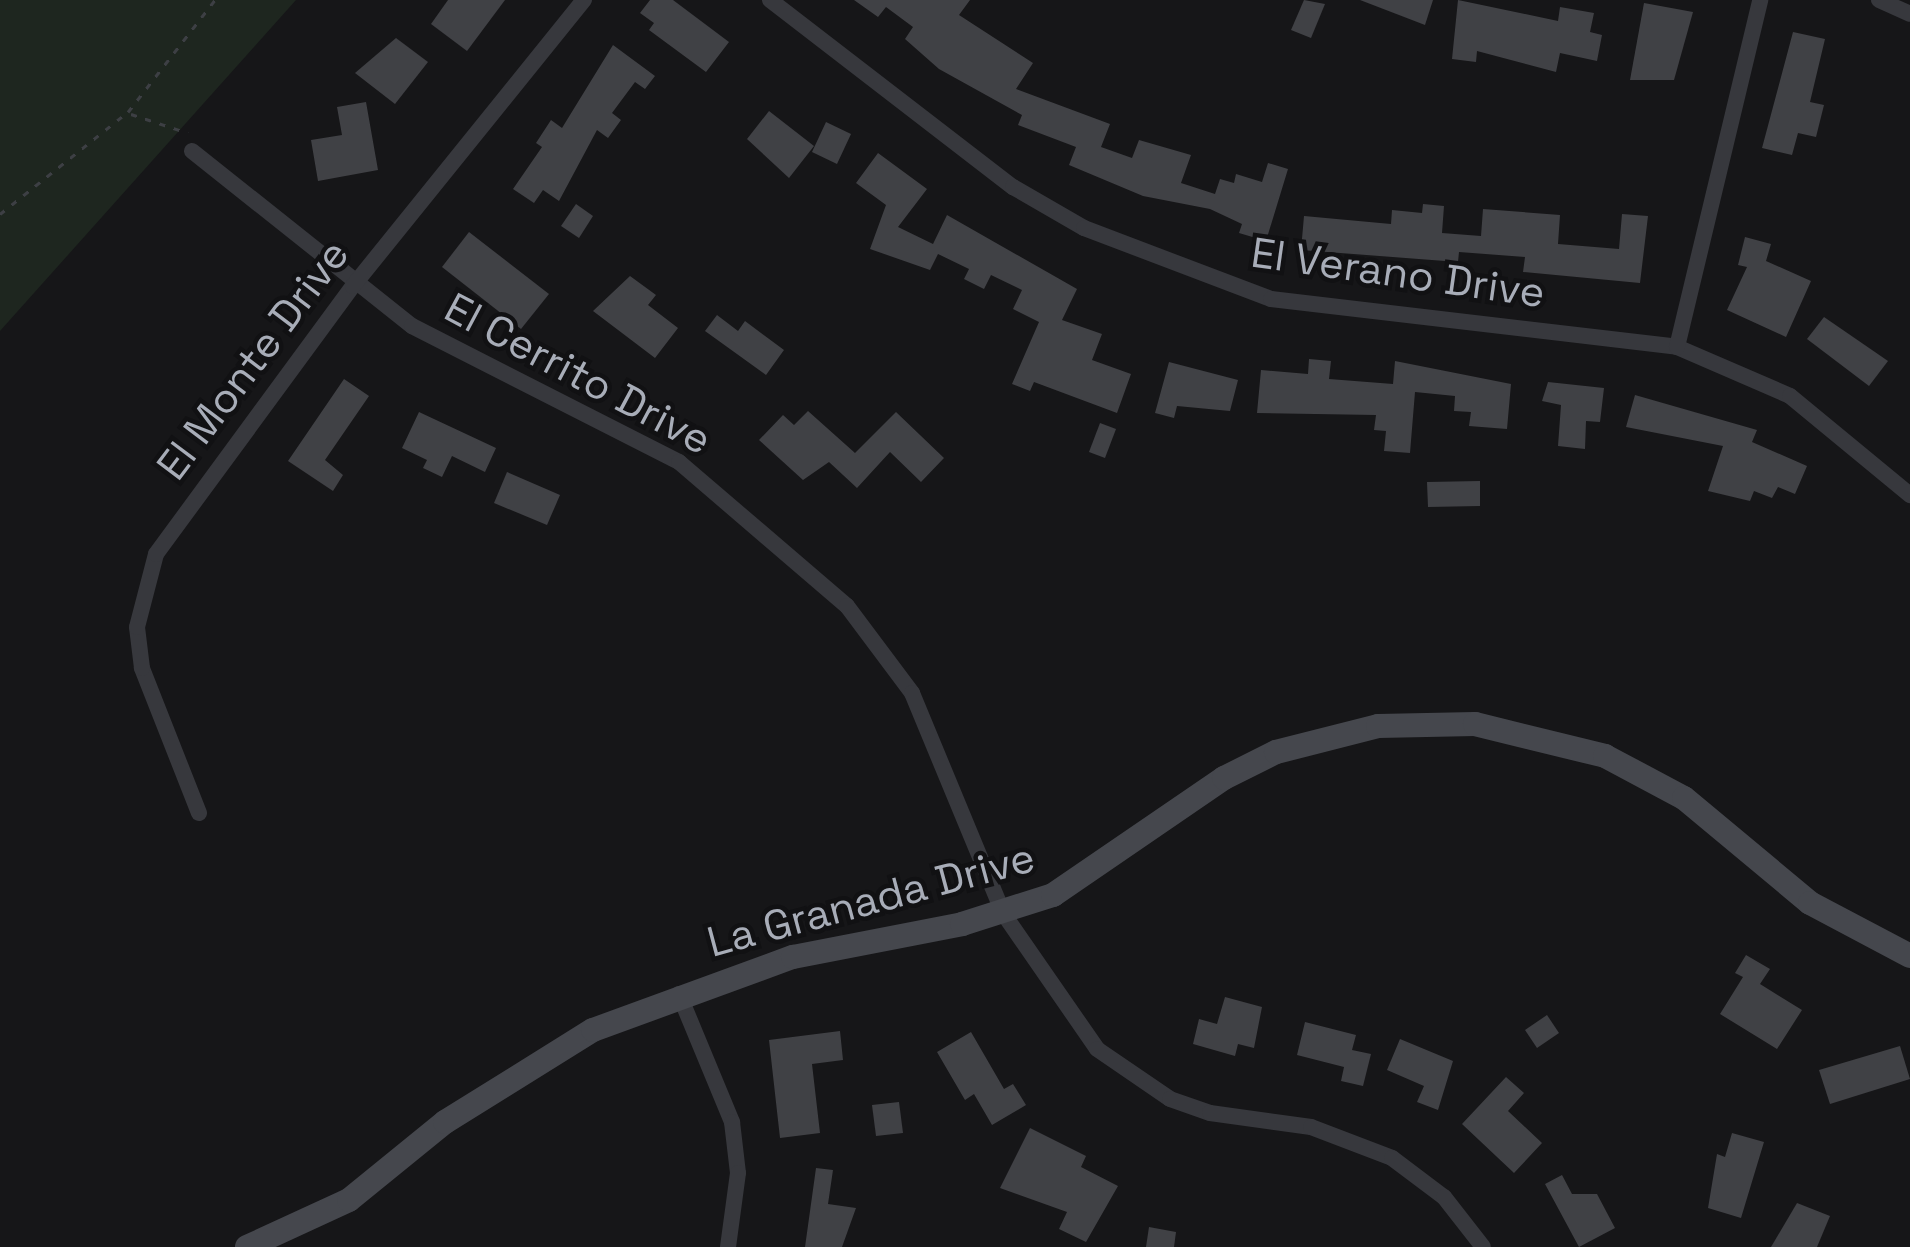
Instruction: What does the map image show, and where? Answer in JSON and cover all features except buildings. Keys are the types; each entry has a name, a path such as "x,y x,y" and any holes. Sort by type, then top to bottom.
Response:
{"street":[{"name":"El Monte Drive","path":"199,813 142,668 142,588 179,518 353,286 584,0"},
{"name":"El Verano Drive","path":"770,0 1048,210 1214,282 1271,299 1677,347 1790,396 1910,495"},
{"path":"1677,347 1760,0"},
{"path":"1879,0 1910,14"},
{"name":"El Cerrito Drive","path":"192,151 353,286 412,326 679,462 847,606 912,693 1003,913 1069,1017 1134,1078 1210,1113 1364,1144 1421,1177 1483,1247"},
{"name":"La Granada Drive","path":"247,1247 349,1200 445,1122 593,1030 680,994 793,957 1003,913 1092,873 1224,778 1276,752 1428,722 1565,742 1648,776 1714,820 1810,903 1910,956"},
{"path":"680,994 732,1122 738,1173 728,1247"}],"path":[{"path":"0,214 128,112 215,0"},
{"path":"128,112 148,125 183,128 192,151"}],"shaded area":[{"path":"0,0 296,0 0,331"}]}
